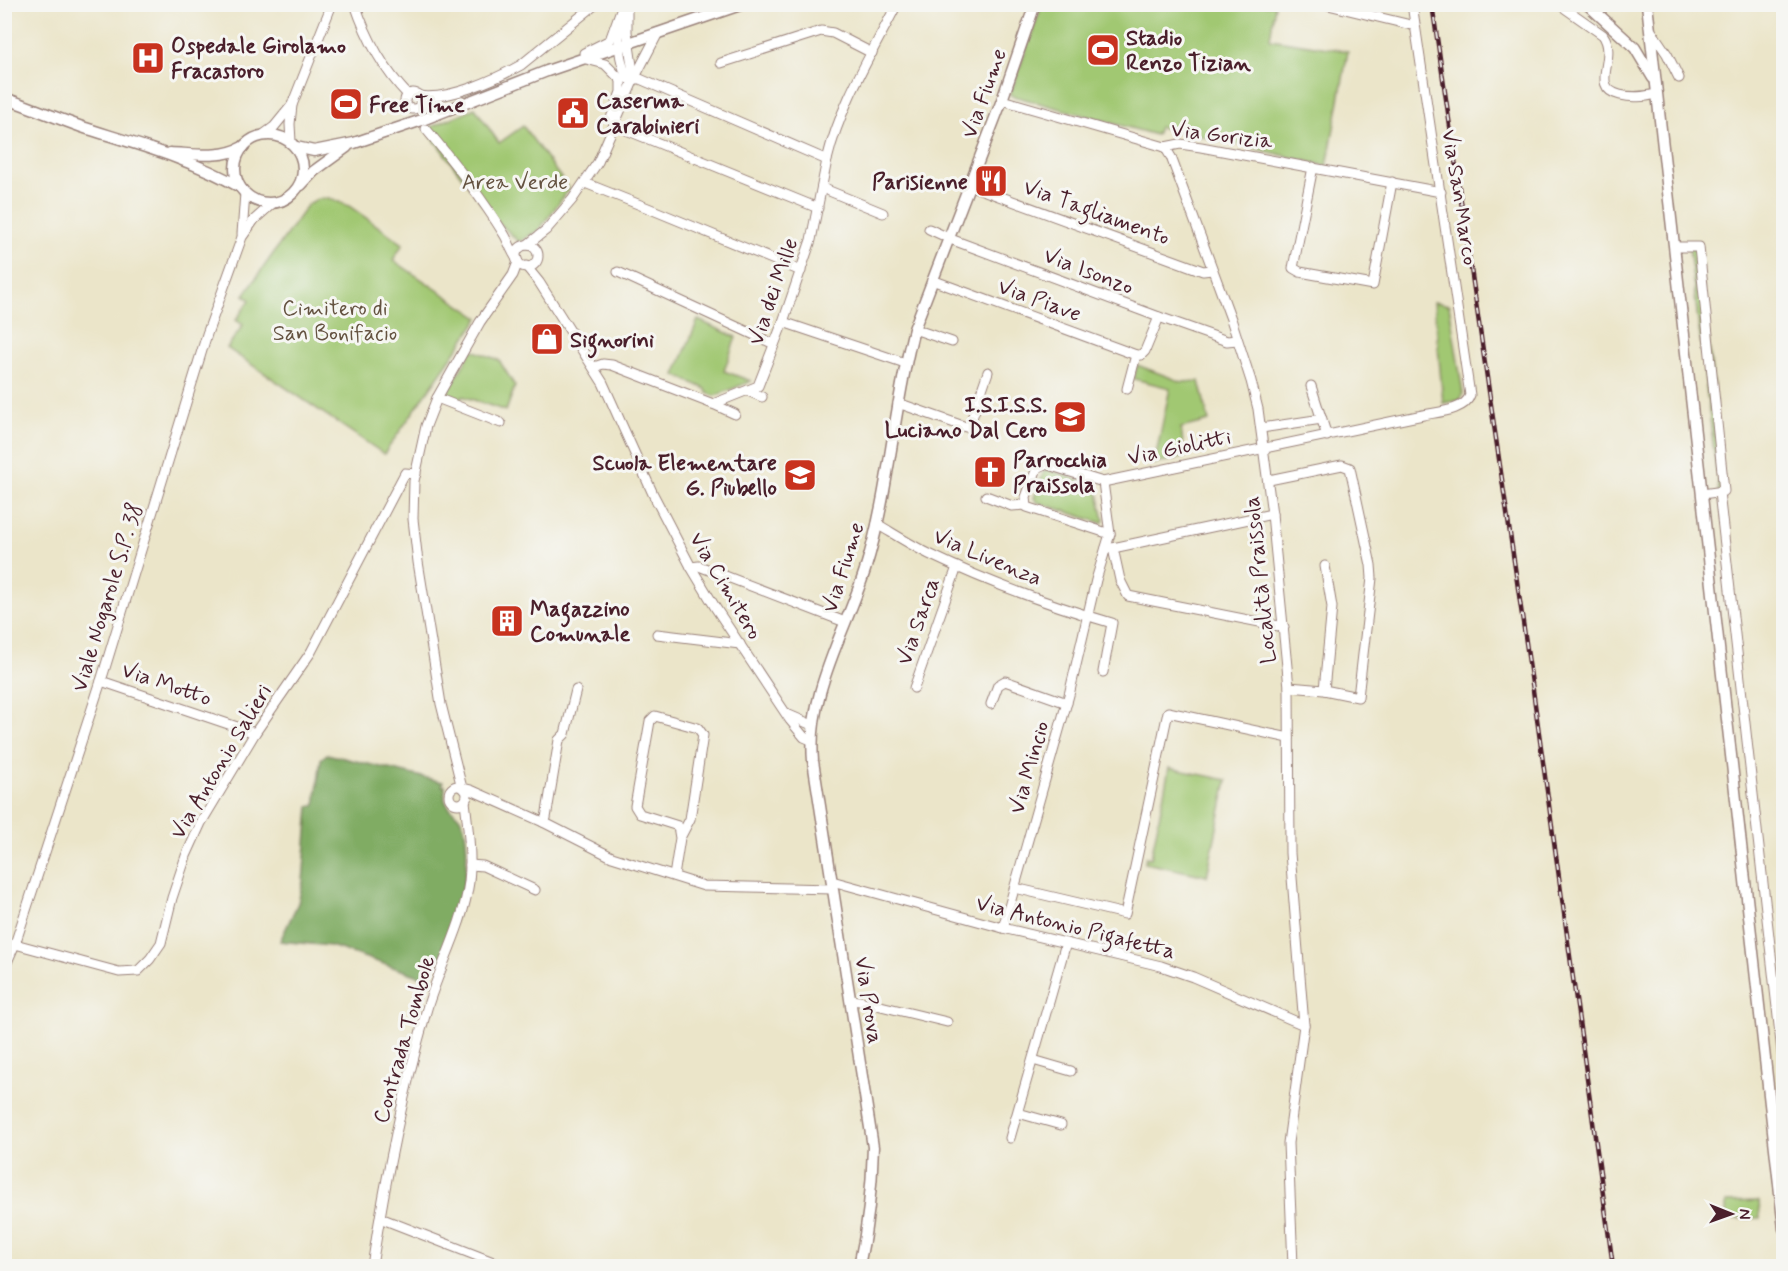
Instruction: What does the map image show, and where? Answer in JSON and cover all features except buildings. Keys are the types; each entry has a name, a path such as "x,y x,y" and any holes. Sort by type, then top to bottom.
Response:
{"main road":[{"path":"161,153 214,155 233,152 263,135 278,136 293,145 314,151 354,143 726,7 743,4"},
{"name":"Via Fiume","path":"811,740 819,694 865,570 877,524 905,363 914,329 1002,100 1035,4"},
{"path":"1587,4 1635,48 1656,88"},
{"path":"1647,4 1784,1229"},
{"path":"4,98 211,172 263,203 282,201 314,171 354,143"},
{"path":"4,105 41,117 59,119"},
{"path":"293,145 301,157 303,168 302,179 297,189"},
{"path":"242,190 236,177 235,166 244,146"},
{"name":"Via Prova","path":"811,740 873,1147 870,1210 859,1266"}],"street":[{"path":"293,145 290,124 292,105 332,4"},
{"path":"356,4 368,37 395,81 408,95"},
{"path":"419,96 421,101 419,106 413,109 405,104 408,95 415,93 419,96 441,96 511,71 596,4"},
{"path":"569,64 573,58 610,40 625,4"},
{"path":"625,4 634,79"},
{"name":"Via dei Mille","path":"748,391 762,381 801,271 811,240 832,138 842,112 897,4"},
{"path":"1324,4 1415,26"},
{"name":"Via San Marco","path":"1412,4 1470,395"},
{"path":"1559,4 1606,39 1609,48 1605,77 1607,90 1631,98 1656,88"},
{"path":"619,17 618,48 622,54 628,79 640,79 827,160"},
{"path":"1649,29 1667,54 1679,78"},
{"path":"721,63 821,31 833,33 872,53"},
{"path":"524,263 518,249 546,230 585,183 598,162 634,79 658,33"},
{"path":"586,59 605,64 621,80 621,92 611,117 614,126 818,208"},
{"name":"Via Gorizia","path":"1002,100 1165,147 1180,144 1201,147 1441,192"},
{"path":"263,135 274,127 292,105"},
{"name":"Via Cimitero","path":"426,129 446,153 539,282 594,368 653,494 691,567 799,732 811,740"},
{"name":"Località Praissola","path":"1165,147 1171,157 1238,340 1258,409 1269,480 1289,687 1290,853 1304,1025 1288,1143 1293,1266"},
{"path":"1313,167 1293,268 1300,272 1373,285 1392,182"},
{"path":"585,183 801,271"},
{"name":"Via Tagliamento","path":"969,185 1203,271 1212,270"},
{"path":"822,188 883,213"},
{"path":"242,190 242,237"},
{"path":"242,237 254,220 273,203"},
{"name":"Via Isonzo","path":"929,229 1159,317 1227,340 1238,340"},
{"path":"465,800 466,794 455,766 441,704 418,562 413,519 416,474 426,426 437,398 480,322 513,275 538,253 546,230"},
{"name":"Via Cimitero","path":"504,235 535,248 538,253"},
{"name":"Viale Nogarole S.P. 38","path":"4,969 15,944 100,681 207,334 242,237"},
{"path":"1674,247 1699,247 1724,491 1702,494"},
{"path":"618,272 774,344"},
{"name":"Via Piave","path":"932,280 1136,355"},
{"path":"1127,389 1136,355 1141,355 1145,351 1159,317"},
{"path":"783,322 905,363"},
{"path":"914,329 952,342"},
{"path":"594,368 603,364 612,365 735,414"},
{"path":"898,403 966,427 970,424 988,372"},
{"path":"1311,386 1328,436"},
{"path":"713,404 748,391 762,397"},
{"name":"Via Giolitti","path":"1103,482 1461,406 1468,401 1470,395"},
{"path":"437,398 501,423"},
{"path":"1261,428 1322,419"},
{"path":"986,496 1012,506 1026,505 1030,509 1110,534 1103,482 1045,464 1037,468 1026,505"},
{"path":"1269,480 1342,465 1348,466 1352,470 1372,578 1358,697 1324,690 1289,687"},
{"name":"Via Antonio Salieri","path":"15,944 119,972 138,971 150,959 161,942 186,856 201,823 255,733 311,652 405,473 416,474"},
{"path":"1719,492 1784,1070"},
{"path":"1272,514 1109,548 1128,596 1284,627"},
{"name":"Via Livenza","path":"877,524 927,553 957,567 1112,623 1103,672"},
{"name":"Via Mincio","path":"1003,928 1067,703 1088,616 1109,548 1110,534"},
{"path":"691,567 699,566 845,622"},
{"path":"1324,690 1332,607 1325,566"},
{"name":"Via Sarca","path":"914,688 957,567"},
{"path":"657,634 740,644"},
{"name":"Via Motto","path":"100,681 255,733"},
{"path":"991,704 998,685 1005,681 1067,703"},
{"path":"543,822 546,818 560,740 566,734 576,690"},
{"path":"1015,888 1125,914 1168,712 1289,738"},
{"path":"787,714 812,725"},
{"path":"674,876 680,838 688,823 703,735 698,728 655,716 650,722 634,806 640,814 676,824 688,823"},
{"path":"455,766 449,795 468,823"},
{"path":"451,790 455,787 463,788"},
{"name":"Via Antonio Pigafetta","path":"463,788 543,822 612,857 704,886 833,885 1161,966 1193,977 1304,1025"},
{"path":"453,802 460,804 479,793"},
{"name":"Contrada Tombole","path":"372,1266 390,1163 426,1011 469,884 468,823 465,800"},
{"path":"676,824 680,838"},
{"path":"470,865 483,866 535,890"},
{"path":"1010,1138 1066,943"},
{"path":"850,1000 947,1022"},
{"path":"1033,1060 1071,1071"},
{"path":"1018,1113 1061,1125"},
{"path":"380,1218 493,1262 496,1266"}],"green space":[{"path":"1042,5 1275,5 1270,39 1348,51 1327,166 1159,127 1156,135 1010,95"},
{"name":"Area Verde","path":"475,108 499,143 523,126 569,189 539,230 519,242 489,213 426,129"},
{"name":"Cimitero di San Bonifacio","path":"329,198 349,206 403,244 393,260 479,318 384,454 227,348 243,325 236,320 250,300 244,295 308,204 318,199"},
{"path":"1689,247 1699,247 1724,491 1719,492"},
{"path":"1434,302 1449,305 1463,394 1460,400 1443,403"},
{"path":"698,320 736,337 724,371 751,381 715,396 707,393 706,389 675,375"},
{"path":"472,350 499,360 515,386 506,411 462,396 459,400 447,394"},
{"path":"1137,365 1182,382 1199,381 1209,421 1181,428 1185,457 1154,464 1170,388 1134,379"},
{"path":"1047,469 1097,487 1104,520 1102,523 1037,502 1034,498 1044,471"},
{"path":"327,754 443,782 447,804 464,826 467,861 461,895 440,962 432,960 425,978 331,946 280,941 298,903 303,882 309,806 315,806 321,759"},
{"path":"1169,768 1227,780 1207,876 1145,863 1146,857 1151,858"},
{"path":"1759,1201 1760,1218 1726,1219 1726,1202"}],"railway":[{"path":"1432,4 1533,690 1613,1266"}],"place":[{"name":"Stadio Renzo Tizian","path":"1103,50"},
{"name":"Ospedale Girolamo Fracastoro","path":"148,58"},
{"name":"Free Time","path":"346,104"},
{"name":"Caserma Carabinieri","path":"573,113"},
{"name":"Parisienne","path":"991,181"},
{"name":"Signorini","path":"547,339"},
{"name":"I.S.I.S.S. Luciano Dal Cero","path":"1070,417"},
{"name":"Parrocchia Praissola","path":"990,472"},
{"name":"Scuola Elementare G. Piubello","path":"800,475"},
{"name":"Magazzino Comunale","path":"507,621"}]}
